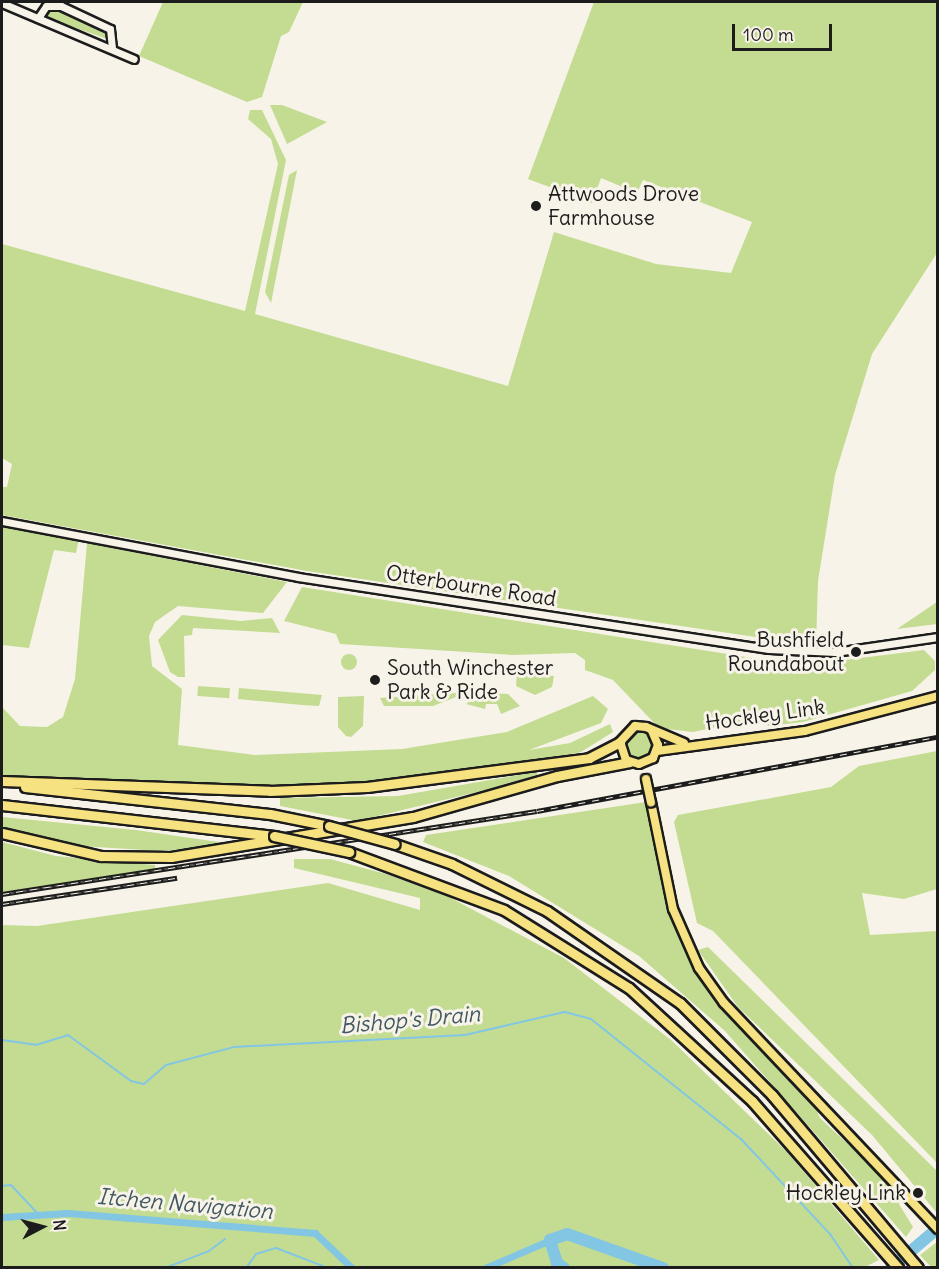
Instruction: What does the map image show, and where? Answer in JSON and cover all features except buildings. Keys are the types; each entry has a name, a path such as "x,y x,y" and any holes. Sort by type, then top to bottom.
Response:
{"highway":[{"path":"2,782 214,790 356,788 524,769 589,758 620,742"},
{"path":"2,833 102,856 182,856 392,822 632,763"},
{"path":"2,782 329,826 395,844 499,886 638,969 716,1035 918,1268"},
{"path":"2,805 274,836 350,852 504,910 628,988 752,1101 898,1268"}],"main road":[{"name":"Hockley Link","path":"919,701 938,691"},
{"name":"Hockley Link","path":"657,751 685,743 805,731 938,696"},
{"path":"646,779 632,763 620,742 635,726 652,731 657,751 650,761 646,779 673,909 699,968 724,1003 938,1229"},
{"name":"Hockley Link","path":"652,731 685,743"},
{"path":"632,763 650,761"}],"street":[{"path":"2,3 15,5 38,18 134,59"},
{"path":"38,18 46,6 61,6 110,29 112,49"},
{"name":"Otterbourne Road","path":"2,521 298,577 769,649 835,652 938,637"}],"green space":[{"path":"163,2 303,2 289,32 281,36 262,97 247,102 139,56"},
{"path":"594,2 937,2 937,253 872,354 835,475 818,581 816,646 307,571 2,515 2,487 7,487 12,464 2,458 2,244 245,311 278,164 271,139 248,119 250,110 262,110 286,160 255,314 508,386 554,232 656,264 731,273 752,222 643,180 637,193 601,178 592,203 528,179"},
{"path":"52,7 108,30 107,39 45,17"},
{"path":"270,105 282,105 327,122 287,144"},
{"path":"297,170 271,303 265,292 289,175"},
{"path":"2,524 79,538 76,553 54,550 29,648 2,645"},
{"path":"87,543 287,582 263,613 178,606 155,622 149,636 152,666 182,689 178,745 255,755 402,749 507,732 593,696 608,709 601,723 529,750 570,743 610,724 613,732 581,752 533,762 347,784 278,787 2,775 2,707 20,726 47,727 63,717 75,679"},
{"path":"302,587 766,660 813,664 924,650 935,661 935,670 912,691 803,722 768,726 759,718 693,732 659,728 613,680 585,670 585,660 575,653 512,655 340,644 336,634 284,621"},
{"path":"937,602 937,624 897,629"},
{"path":"182,615 241,621 272,618 280,633 193,628 192,635 184,636 185,677 178,677 170,672 158,640"},
{"path":"349,654 355,656 357,662 355,668 349,670 343,668 341,662 343,656"},
{"path":"517,672 554,676 552,687 535,695 516,686"},
{"path":"198,686 230,688 229,698 197,696"},
{"path":"239,688 322,695 319,706 302,705 238,699"},
{"path":"469,692 433,706 384,706 380,698"},
{"path":"481,693 508,694 520,706 501,714 497,704 486,704 485,709 466,704"},
{"path":"364,696 363,726 351,737 346,736 338,727 338,697"},
{"path":"639,732 649,736 653,746 649,756 639,760 629,756 625,746 629,736"},
{"path":"937,751 937,889 904,899 862,893 870,935 937,931 937,1163 713,931 697,923 674,822 678,815 831,787 859,766"},
{"path":"536,772 539,777 357,821 280,806 280,798 398,796"},
{"path":"646,802 662,887 690,960 735,1022 812,1100 820,1118 903,1196 899,1204 913,1227 906,1237 725,1031 639,956 509,876 423,842 426,835"},
{"path":"2,817 136,830 232,844 161,851 63,845 2,828"},
{"path":"2,842 56,856 155,865 156,871 2,892"},
{"path":"294,859 330,859 386,874 447,896 564,958 671,1040 786,1151 879,1260 863,1268 2,1267 2,925 37,926 328,883 420,910 420,898 294,868"},
{"path":"708,947 937,1171 937,1213 872,1135 738,1007 698,950"},
{"path":"937,1242 937,1267 931,1267 920,1255"}],"waterway":[{"name":"Bishop's Drain","path":"2,1040 36,1045 68,1035 131,1081 144,1084 166,1065 234,1047 465,1035 565,1012 591,1019 741,1139 830,1234 853,1268"},
{"path":"2,1186 11,1185 37,1213"},
{"name":"Itchen Navigation","path":"2,1217 68,1213 315,1233 352,1268"},
{"path":"891,1268 938,1228"},
{"path":"564,1268 557,1263 550,1240 567,1234 663,1268"},
{"path":"165,1268 209,1251 225,1239"},
{"name":"Itchen Navigation","path":"485,1268 550,1240"},
{"path":"246,1268 256,1254 276,1248 328,1268"}],"railway":[{"path":"2,894 537,811 938,737"},
{"path":"2,904 177,878"}],"place":[{"name":"Attwoods Drove Farmhouse","path":"536,206"},
{"name":"Bushfield Roundabout","path":"856,652"},
{"name":"South Winchester Park & Ride","path":"375,680"},
{"name":"Hockley Link","path":"918,1193"}]}
